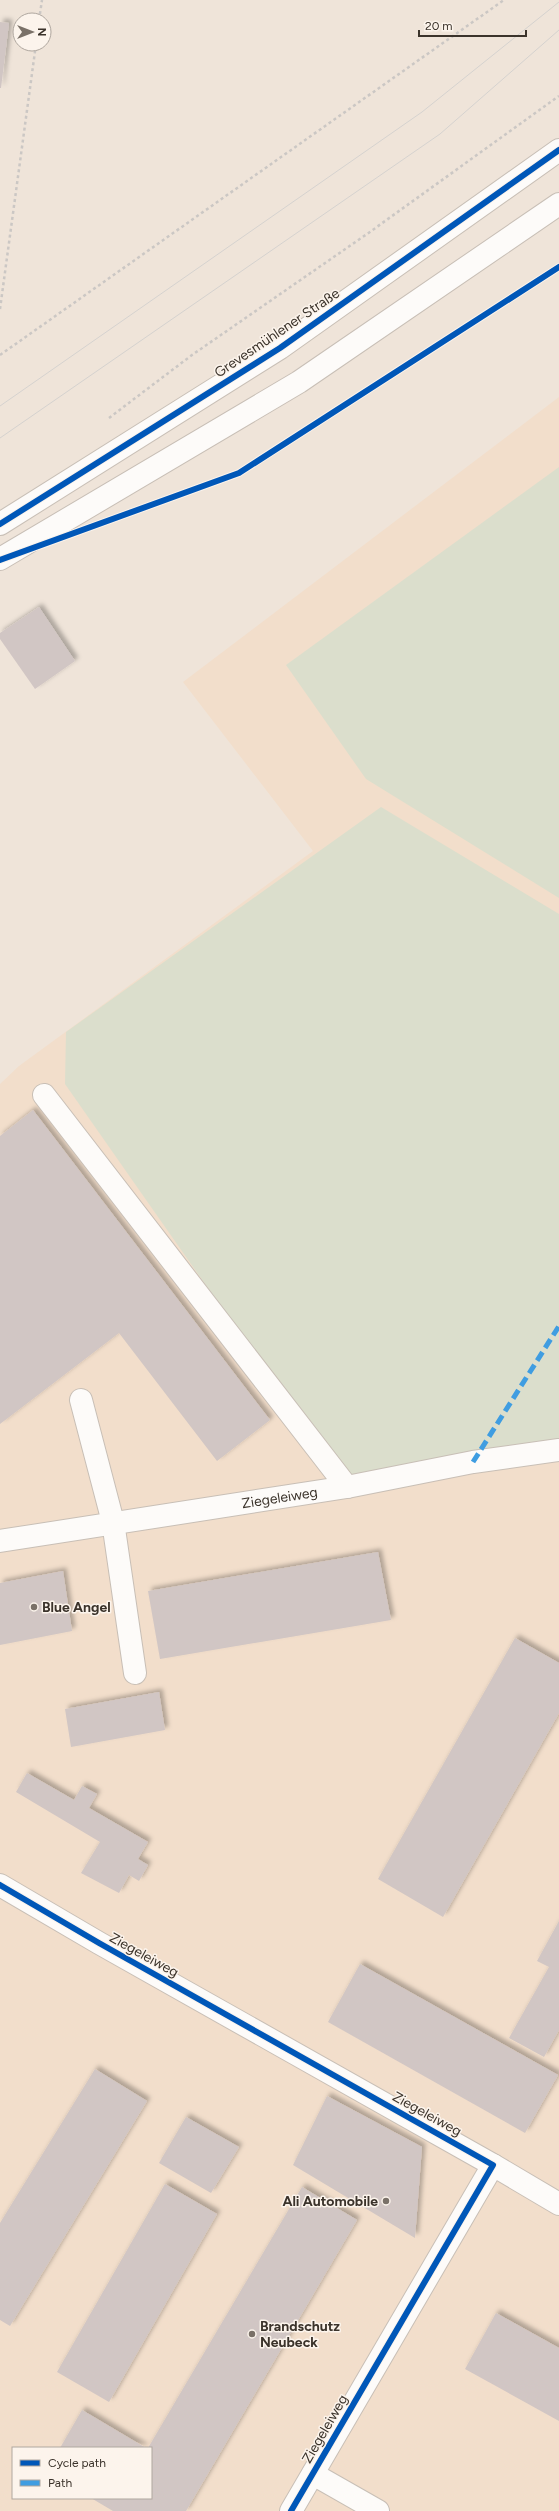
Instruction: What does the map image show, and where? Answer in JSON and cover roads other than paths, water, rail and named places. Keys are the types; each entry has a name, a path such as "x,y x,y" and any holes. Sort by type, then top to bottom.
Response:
{"street":[{"name":"Grevesmühlener Straße","path":"0,524 280,348 559,150"},
{"path":"0,559 299,382 559,204"},
{"path":"44,1095 347,1487"},
{"path":"81,1400 114,1522 135,1673"},
{"name":"Ziegeleiweg","path":"0,1541 114,1522 347,1487 473,1462 559,1450"},
{"name":"Ziegeleiweg","path":"0,1885 99,1943 493,2165 559,2204"},
{"name":"Ziegeleiweg","path":"291,2511 493,2165"},
{"path":"313,2474 378,2511"}],"tram line":[{"path":"0,406 422,112 559,2"},
{"path":"0,438 440,134 559,30"}],"place":[{"name":"Blue Angel","path":"34,1607"},
{"name":"Ali Automobile","path":"386,2201"},
{"name":"Brandschutz Neubeck","path":"252,2334"}]}
